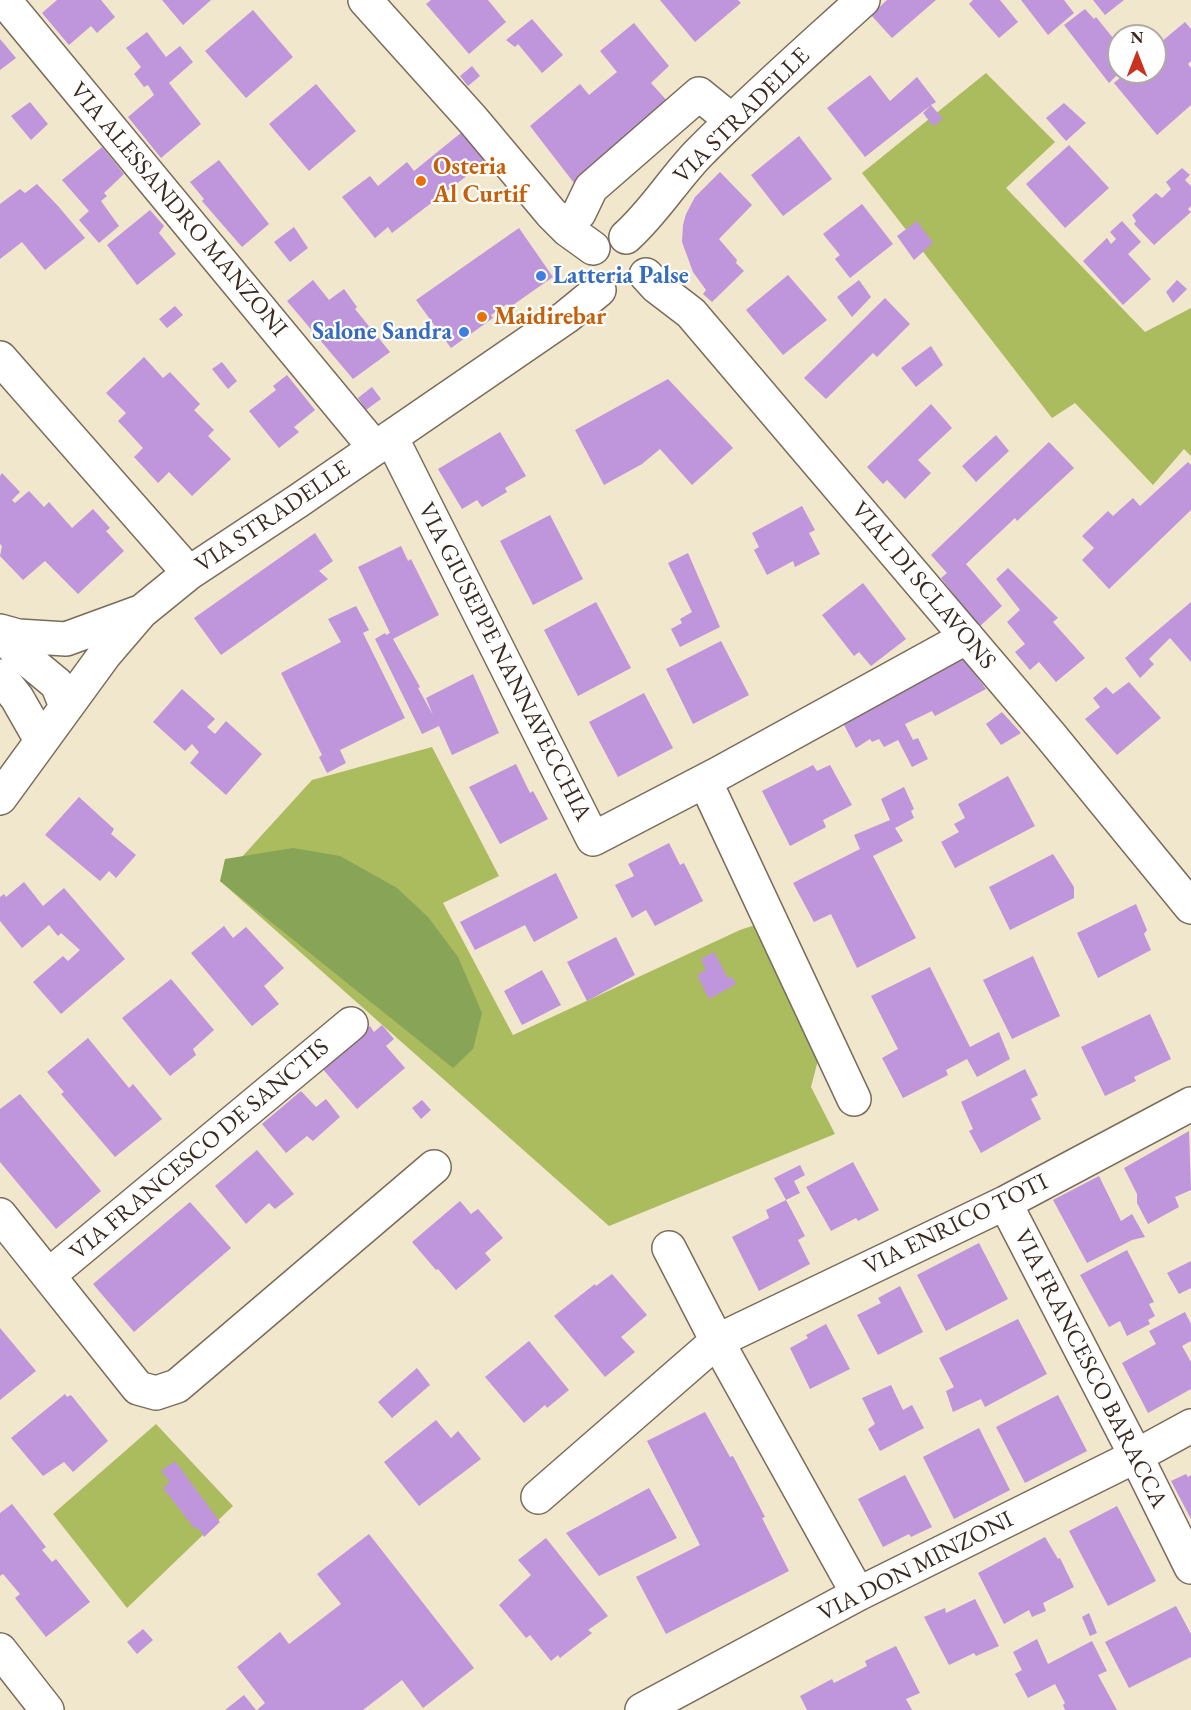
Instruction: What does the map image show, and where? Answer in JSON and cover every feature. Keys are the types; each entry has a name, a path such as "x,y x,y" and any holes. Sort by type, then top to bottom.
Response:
{"street":[{"name":"VIA ALESSANDRO MANZONI","path":"4,0 383,442"},
{"name":"VIA STRADELLE","path":"626,237 642,223 693,159 731,120 863,0"},
{"path":"381,6 473,120 564,226 593,248"},
{"path":"564,226 579,213 591,188 699,94 731,120"},
{"path":"608,237 626,237 642,248 646,256 646,275 635,290 626,294 608,294 599,290 592,283 587,265 593,248 599,241 608,237"},
{"name":"VIAL DI SCLAVONS","path":"646,275 657,287 691,313 1050,735 1191,907"},
{"name":"VIA STRADELLE","path":"0,798 105,654 141,612 189,573 566,317 599,290"},
{"path":"0,358 189,573"},
{"name":"VIA GIUSEPPE NANNAVECCHIA","path":"383,442 593,839 705,781 967,637"},
{"path":"0,633 66,639 141,612"},
{"path":"0,633 16,651 57,684 66,706"},
{"path":"0,676 42,740"},
{"path":"705,781 854,1099"},
{"name":"VIA FRANCESCO DE SANCTIS","path":"49,1275 351,1024"},
{"name":"VIA ENRICO TOTI","path":"538,1497 717,1341 1005,1203 1191,1104"},
{"name":"VIA FRANCESCO DE SANCTIS","path":"0,1215 138,1388 156,1393 177,1386 434,1167"},
{"name":"VIA FRANCESCO BARACCA","path":"1005,1203 1191,1567"},
{"path":"669,1248 717,1341 858,1594"},
{"name":"VIA DON MINZONI","path":"642,1710 858,1594 1136,1456 1191,1426"},
{"path":"0,1650 47,1710"}],"green space":[{"path":"986,73 1055,142 1006,188 1145,332 1191,308 1191,456 1184,449 1153,485 1075,403 1052,418 862,173"},
{"path":"432,747 499,876 443,903 513,1035 740,930 761,923 823,1041 811,1087 835,1134 609,1226 220,881 312,780"},
{"path":"293,848 340,856 397,888 428,917 458,957 482,1013 473,1049 453,1068 220,881 225,859"},
{"path":"156,1424 233,1506 127,1608 53,1514"}],"building":[{"path":"57,0 101,0 115,17 97,33 91,26 69,45 42,13"},
{"path":"162,0 211,0 183,25"},
{"path":"431,0 488,0 506,22 469,54 426,4"},
{"path":"660,0 738,0 741,3 695,42"},
{"path":"887,0 936,0 892,38 871,15"},
{"path":"973,0 1000,0 1018,22 999,38 969,4"},
{"path":"1021,0 1064,0 1074,13 1048,35"},
{"path":"1093,0 1124,0 1105,15"},
{"path":"1085,9 1094,19 1096,17 1107,31 1107,80 1064,25"},
{"path":"253,10 293,57 246,98 205,51"},
{"path":"532,19 563,55 542,73 518,44 515,47 506,40"},
{"path":"1185,22 1191,29 1191,61 1188,64 1191,68 1191,105 1157,135 1115,84 1167,84 1167,37"},
{"path":"634,23 669,66 651,83 669,103 574,183 530,126 580,84 589,95 617,72 600,51"},
{"path":"147,32 166,57 180,46 193,62 169,83 201,124 161,158 128,117 154,95 148,85 144,87 134,74 141,67 126,48"},
{"path":"0,39 16,58 0,70"},
{"path":"472,66 480,76 468,86 460,76"},
{"path":"870,75 890,101 917,77 936,102 865,157 827,108"},
{"path":"316,84 356,131 309,171 269,124"},
{"path":"30,102 48,124 31,140 11,116"},
{"path":"1064,103 1086,123 1066,141 1046,118"},
{"path":"931,105 943,119 933,126 923,113"},
{"name":"Osteria Al Curtif","path":"462,132 485,162 392,233 388,227 375,238 342,197 370,176 378,186 407,162 414,171"},
{"path":"799,136 832,179 783,216 751,175"},
{"path":"1069,145 1109,188 1065,228 1026,184"},
{"path":"102,147 124,174 104,193 107,196 101,201 119,226 99,243 79,220 89,211 62,180"},
{"path":"219,160 269,224 242,247 202,201 204,199 190,182"},
{"path":"1182,168 1190,175 1185,180 1191,186 1191,206 1188,209 1191,212 1154,245 1134,224 1136,221 1132,215 1156,193 1162,198 1171,189 1166,182"},
{"path":"720,172 752,205 719,239 744,271 712,302 703,294 706,290 693,272 682,242 683,225 695,197"},
{"path":"37,184 85,238 45,270 22,242 0,259 0,204 20,189 25,193"},
{"path":"862,204 893,244 850,278 835,259 840,255 823,234"},
{"path":"150,210 164,226 159,233 176,254 137,285 107,245"},
{"path":"917,221 933,243 914,260 897,236"},
{"path":"1122,221 1141,242 1128,254 1151,279 1123,305 1083,261 1107,238 1111,244 1116,239 1110,232"},
{"path":"294,227 308,248 290,262 274,242"},
{"path":"519,228 553,277 510,307 507,304 491,315 493,318 451,348 416,300"},
{"path":"788,275 827,320 783,355 746,310"},
{"path":"313,280 329,300 344,289 357,307 355,309 390,352 353,379 287,301"},
{"path":"859,280 871,297 852,317 837,297"},
{"path":"1177,280 1187,289 1173,303 1166,292"},
{"path":"885,298 910,324 877,357 873,353 826,399 804,378"},
{"path":"175,306 183,315 167,328 159,319"},
{"path":"931,346 943,365 916,387 901,368"},
{"path":"144,357 163,378 170,372 200,404 194,410 214,430 208,436 231,459 192,496 169,472 158,483 134,457 143,448 118,421 126,413 106,393"},
{"path":"222,362 237,381 228,389 212,369"},
{"path":"287,375 315,410 294,427 299,432 279,448 249,411 276,390 273,386"},
{"path":"668,379 733,448 692,485 660,449 642,464 604,485 575,430"},
{"path":"372,387 381,399 366,410 358,398"},
{"path":"931,404 952,428 918,460 931,473 905,499 887,480 883,484 867,467"},
{"path":"500,432 526,476 505,488 507,492 482,507 477,500 462,509 438,469"},
{"path":"996,435 1009,451 976,482 962,466"},
{"path":"1049,442 1074,468 1017,521 1015,518 966,564 1002,606 979,627 941,578 947,573 931,555"},
{"path":"1188,462 1191,465 1191,510 1109,589 1082,560 1094,548 1082,536 1108,511 1113,516 1133,498 1140,506"},
{"path":"2,473 20,492 12,500 15,503 29,491 44,507 49,502 72,528 93,509 110,528 106,531 124,551 78,594 45,561 23,580 0,556 2,546 0,544 0,476"},
{"path":"802,506 815,530 809,533 820,554 795,567 793,561 767,575 754,550 759,547 752,533"},
{"path":"550,515 583,579 533,605 500,541"},
{"path":"315,533 333,561 319,571 328,579 221,655 194,618"},
{"path":"401,546 408,561 411,559 439,615 393,639 420,687 418,688 433,715 426,698 473,674 499,733 452,755 439,726 422,734 375,639 385,633 386,635 390,633 358,567"},
{"path":"688,553 720,627 680,647 671,629 682,623 680,619 692,612 668,563"},
{"path":"1008,568 1058,618 1053,622 1085,658 1056,682 1039,662 1030,670 1015,652 1025,644 1007,622 1020,610 996,579"},
{"path":"863,583 906,639 871,666 859,652 854,656 822,615"},
{"path":"596,602 631,668 578,696 544,630"},
{"path":"1191,602 1191,662 1170,638 1149,659 1154,664 1140,678 1125,658"},
{"path":"356,606 369,630 363,633 405,718 340,750 346,763 327,773 319,757 322,755 281,673 341,642 328,619"},
{"path":"721,641 749,695 693,724 666,669"},
{"path":"963,658 986,689 935,716 932,711 905,724 913,740 918,738 928,759 912,767 898,740 884,747 879,739 872,742 870,739 856,748 842,721"},
{"path":"1129,682 1161,718 1117,755 1085,719 1100,707 1093,698 1106,687 1113,694"},
{"path":"182,689 215,719 207,727 215,734 226,721 262,754 226,795 190,763 199,752 192,744 185,751 153,722"},
{"path":"644,693 673,748 618,777 589,722"},
{"path":"1002,712 1021,733 1001,745 986,724"},
{"path":"516,764 530,793 533,791 548,819 500,844 469,787"},
{"path":"813,765 817,771 830,765 852,805 823,820 826,827 790,846 762,791"},
{"path":"1008,776 1035,826 955,868 941,842 959,832 954,824 965,818 958,804"},
{"path":"904,787 914,809 911,811 914,818 895,828 903,841 873,856 916,938 857,968 831,914 814,922 793,883 860,849 854,835 890,820 881,799"},
{"path":"79,797 114,829 111,834 136,855 116,878 109,871 100,881 45,835"},
{"path":"669,843 680,865 684,863 703,901 655,926 646,910 632,918 615,885 634,876 628,864"},
{"path":"1053,854 1074,887 1074,898 1010,930 989,887"},
{"path":"556,873 578,918 534,942 525,925 475,950 460,922"},
{"path":"24,882 43,906 64,888 125,959 61,1014 33,982 63,956 68,961 80,950 61,933 58,936 49,925 22,948 0,921 0,897 4,894 6,897"},
{"path":"1136,904 1147,930 1144,934 1151,950 1098,978 1077,933"},
{"path":"224,926 233,938 246,927 284,968 264,986 279,1004 252,1026 191,953"},
{"path":"616,937 635,975 587,1001 567,962"},
{"path":"714,952 728,978 732,977 736,984 709,999 697,975 706,970 701,959"},
{"path":"1033,956 1060,1016 1012,1039 983,980"},
{"path":"930,967 970,1047 999,1032 1010,1059 977,1077 967,1059 946,1070 948,1075 903,1098 882,1058 898,1049 871,996"},
{"path":"542,970 561,1005 522,1025 504,991"},
{"path":"171,979 214,1030 193,1049 196,1055 170,1076 122,1018"},
{"path":"1150,1014 1171,1059 1134,1077 1136,1081 1105,1096 1081,1047"},
{"path":"382,1025 394,1039 386,1046 405,1068 357,1109 321,1067 370,1026 374,1032"},
{"path":"88,1038 129,1088 133,1084 162,1119 115,1157 61,1094 64,1092 47,1072"},
{"path":"1025,1069 1038,1095 1031,1099 1041,1119 981,1153 969,1131 973,1129 961,1102"},
{"path":"301,1091 316,1107 326,1099 340,1117 313,1141 307,1136 286,1153 262,1124"},
{"path":"20,1094 101,1191 56,1229 0,1162 0,1109"},
{"path":"422,1100 431,1110 421,1119 412,1108"},
{"path":"1189,1131 1191,1190 1175,1197 1179,1207 1148,1224 1137,1203 1137,1194 1124,1168"},
{"path":"257,1150 294,1194 275,1209 269,1203 246,1224 215,1186"},
{"path":"853,1162 879,1210 858,1221 856,1218 831,1231 806,1187"},
{"path":"800,1165 805,1175 794,1181 800,1193 786,1200 774,1178"},
{"path":"1099,1176 1121,1221 1132,1214 1145,1237 1132,1240 1087,1263 1053,1200"},
{"path":"786,1200 805,1236 798,1240 810,1264 759,1291 732,1237 769,1218 766,1210"},
{"path":"460,1201 471,1214 478,1209 503,1238 485,1253 491,1260 456,1290 412,1242"},
{"path":"190,1202 231,1248 134,1332 93,1284"},
{"path":"979,1243 1008,1299 946,1331 917,1275"},
{"path":"1127,1250 1154,1302 1149,1304 1155,1316 1148,1320 1150,1324 1127,1336 1120,1321 1109,1327 1080,1275"},
{"path":"1191,1261 1191,1288 1179,1294 1167,1273"},
{"path":"612,1274 647,1315 621,1337 635,1352 605,1377 554,1316 595,1284 596,1286"},
{"path":"900,1286 923,1332 878,1355 857,1315 881,1303 878,1298"},
{"path":"1185,1312 1191,1324 1191,1341 1182,1346 1191,1362 1191,1389 1148,1413 1122,1363 1156,1344 1149,1331"},
{"path":"1018,1319 1047,1374 985,1407 981,1399 953,1412 946,1391 954,1387 939,1358"},
{"path":"826,1324 850,1369 810,1389 790,1348 808,1338 806,1335"},
{"path":"0,1328 36,1371 0,1400"},
{"path":"529,1341 569,1390 547,1408 545,1405 524,1423 485,1377"},
{"path":"417,1368 430,1385 392,1418 378,1402"},
{"path":"891,1385 903,1410 912,1405 924,1428 880,1451 868,1429 875,1424 862,1398"},
{"path":"65,1394 67,1397 71,1395 108,1441 73,1472 64,1462 43,1476 11,1438"},
{"path":"1058,1395 1087,1451 1025,1483 996,1427"},
{"path":"705,1412 730,1457 733,1456 765,1517 762,1518 789,1571 666,1634 636,1577 700,1545 647,1441"},
{"path":"436,1420 451,1438 458,1431 481,1459 419,1506 384,1462"},
{"path":"979,1428 1010,1490 954,1519 923,1457"},
{"path":"175,1461 220,1522 204,1537 198,1527 196,1530 163,1488 170,1482 161,1471"},
{"path":"1186,1474 1188,1477 1191,1475 1191,1519 1171,1481"},
{"path":"905,1475 932,1527 911,1537 909,1534 883,1547 858,1499"},
{"path":"649,1488 677,1538 599,1576 566,1533"},
{"path":"12,1504 46,1547 42,1550 52,1562 56,1559 90,1602 46,1637 15,1598 20,1594 3,1574 0,1576 0,1513"},
{"path":"1117,1506 1156,1581 1108,1606 1069,1531"},
{"path":"369,1534 474,1668 423,1708 402,1680 363,1710 257,1710 265,1703 237,1667 280,1632 289,1644 341,1604 317,1574"},
{"path":"1045,1537 1058,1559 1060,1558 1074,1587 1043,1603 1046,1611 1032,1617 1029,1610 1004,1624 978,1573"},
{"path":"546,1538 608,1616 588,1630 592,1633 560,1658 558,1655 551,1661 530,1635 526,1638 499,1605 531,1575 518,1560"},
{"path":"975,1599 999,1646 976,1656 974,1653 949,1665 924,1617 945,1608 946,1613"},
{"path":"1176,1606 1191,1634 1191,1657 1129,1688 1105,1642"},
{"path":"1089,1613 1097,1633 1090,1636 1082,1617"},
{"path":"143,1629 153,1640 137,1654 127,1642"},
{"path":"1037,1639 1048,1664 1092,1641 1107,1671 1098,1675 1117,1710 1065,1710 1063,1705 1065,1703 1055,1684 1028,1698 1015,1674 1022,1670 1013,1652"},
{"path":"896,1646 920,1693 906,1699 912,1710 807,1710 800,1696 832,1679 834,1683 867,1666 865,1661"},
{"path":"244,1695 256,1710 225,1710"}],"place":[{"name":"Osteria Al Curtif","path":"421,181"},
{"name":"Latteria Palse","path":"541,276"},
{"name":"Maidirebar","path":"482,317"},
{"name":"Salone Sandra","path":"464,332"}]}
